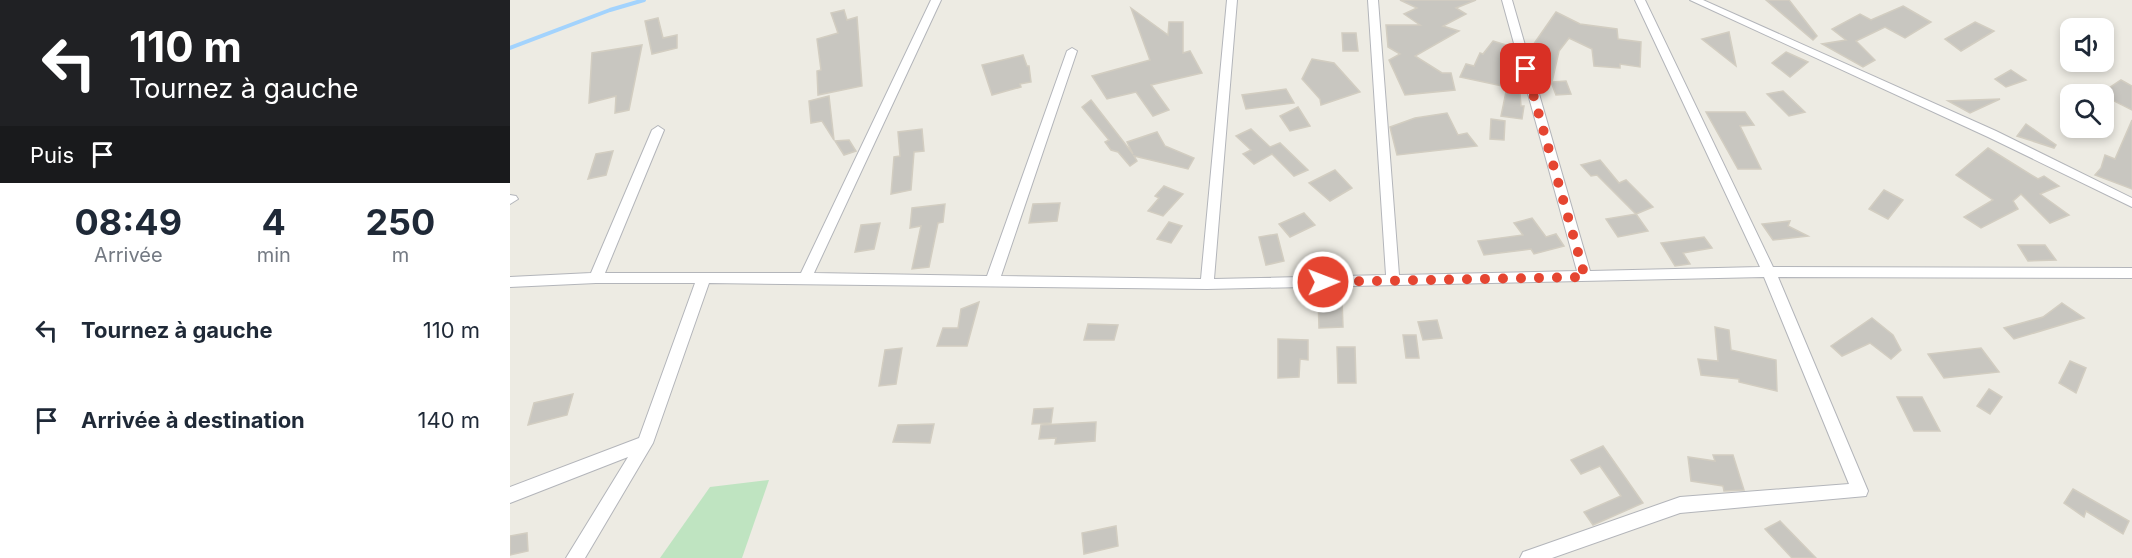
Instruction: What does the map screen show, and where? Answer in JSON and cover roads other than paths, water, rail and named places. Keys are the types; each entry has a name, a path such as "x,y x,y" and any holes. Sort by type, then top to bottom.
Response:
{"street":[{"path":"804,278 936,0"},
{"path":"1207,284 1232,0"},
{"path":"1373,0 1393,280"},
{"path":"1507,0 1585,277"},
{"path":"1529,558 1680,506 1860,491 1768,272 1640,0"},
{"path":"1695,0 1992,134 2132,203"},
{"path":"992,281 1071,51"},
{"path":"596,278 658,130"},
{"path":"510,282 596,278 804,278 1207,284 1768,272 2132,273"},
{"path":"575,558 645,443 704,278"},
{"path":"510,495 645,443"}],"waterway":[{"path":"510,48 610,10 644,0"}]}
